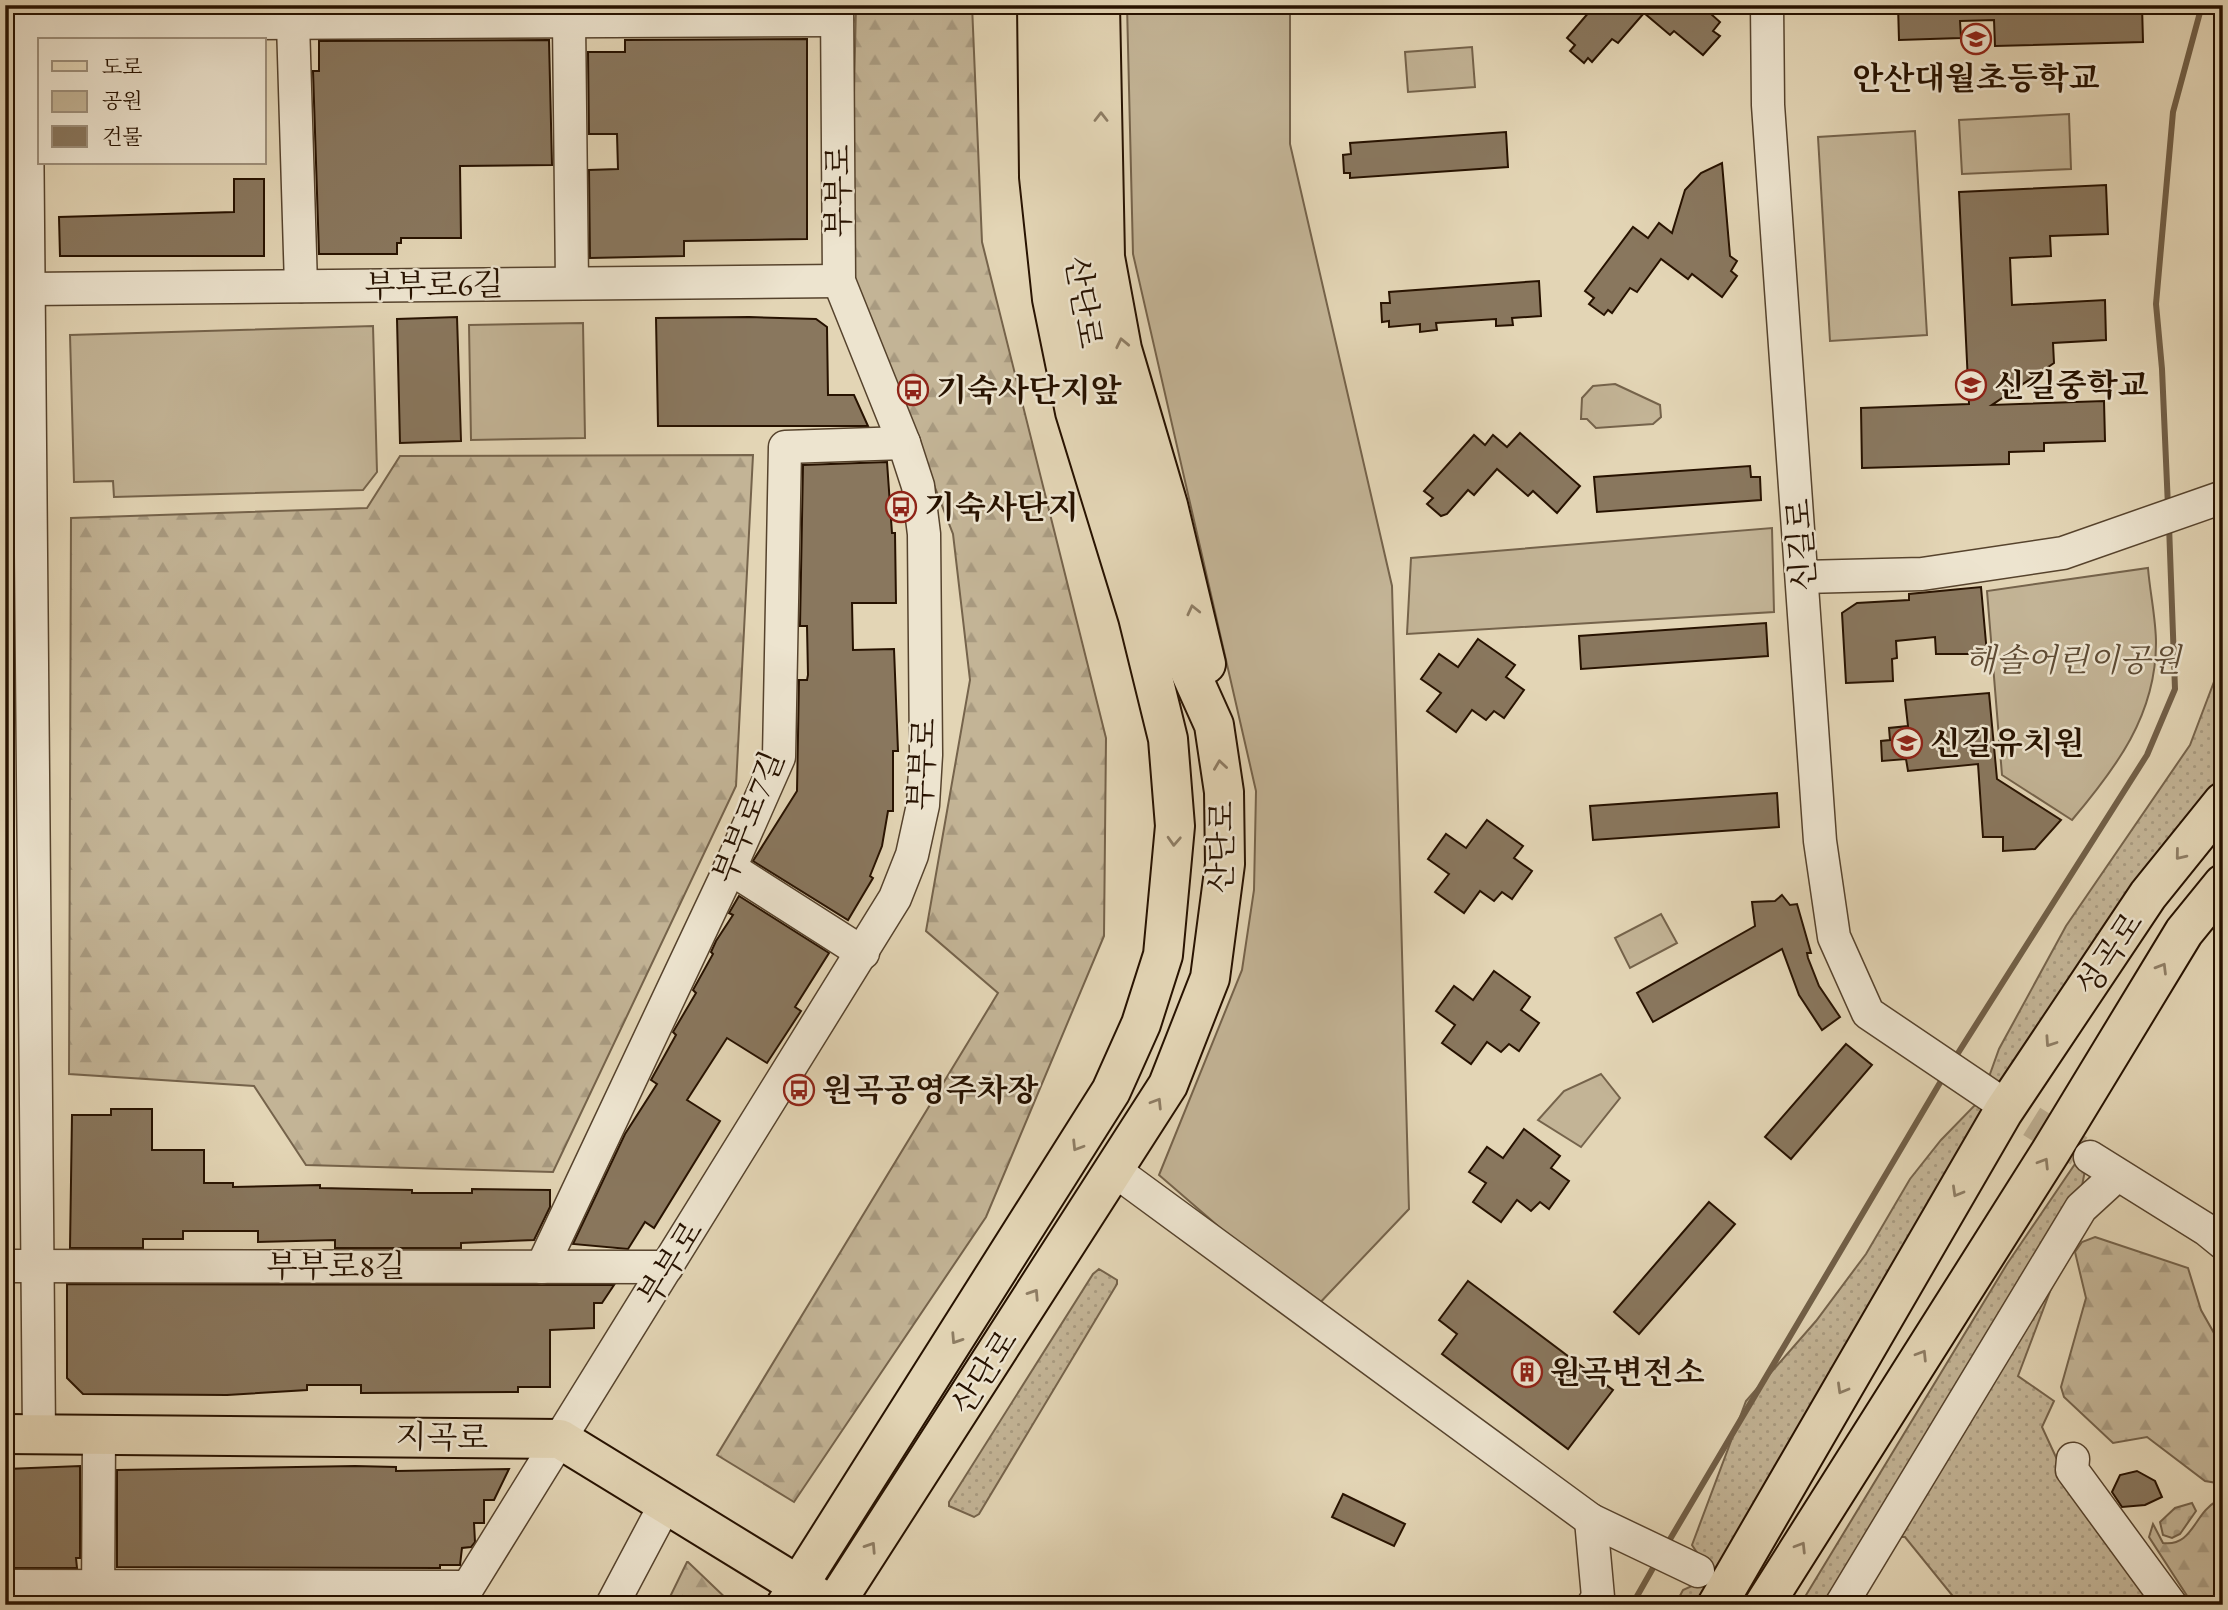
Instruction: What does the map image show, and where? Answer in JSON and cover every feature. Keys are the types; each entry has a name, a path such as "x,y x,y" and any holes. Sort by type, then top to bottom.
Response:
{"main road":[{"path":"1014,5 1019,176 1032,306 1054,411 1109,596 1168,739"},
{"name":"산단로","path":"792,1595 1111,1091 1142,1024 1163,955 1171,897 1175,826 1168,739 1138,617 1075,412 1052,299 1039,177 1037,5"},
{"name":"산단로","path":"832,1605 1168,1085 1210,978 1226,864 1224,792 1214,725 1165,616 1091,350 1069,206 1066,5"},
{"path":"1100,5 1105,257 1122,348 1168,505 1199,638 1214,725"},
{"name":"성곡로","path":"1717,1605 1997,1104 2148,895 2223,802"},
{"path":"1770,1599 2051,1151 2184,932 2223,884"},
{"name":"지곡로","path":"22,1434 561,1438"},
{"path":"561,1438 666,1503 792,1595 832,1605"}],"street":[{"name":"신길로","path":"1767,5 1768,105 1820,841 1835,937 1868,1013 1997,1104"},
{"path":"22,1434 38,1266 18,606 29,289 16,119 26,15 293,23 431,14 569,22 837,13"},
{"name":"부부로","path":"98,1595 468,1587 895,898 912,855 923,805 926,755 924,534 918,486 904,443 839,281 837,13"},
{"path":"569,22 572,283"},
{"path":"293,23 301,286"},
{"name":"부부로6길","path":"29,289 839,281"},
{"name":"부부로7길","path":"542,1266 730,868 779,757 785,447 904,443"},
{"path":"1803,577 1935,572 2063,554 2212,500"},
{"path":"730,868 863,953"},
{"path":"2090,1157 2207,1230 2223,1243"},
{"path":"1114,1170 1591,1520 1619,1536 1691,1567"},
{"path":"1841,1605 2081,1208 2117,1175"},
{"name":"부부로8길","path":"5,1266 667,1267"},
{"path":"5,1586 98,1595 100,1434"},
{"path":"2073,1459 2072,1470 2171,1605"},
{"path":"612,1605 666,1503"},
{"path":"1591,1520 1598,1597 1593,1605"}],"green space":[{"path":"856,5 972,5 982,242 1106,738 1104,936 986,1217 794,1502 717,1455 998,993 926,931 970,680 953,534 850,268"},
{"path":"1127,5 1290,5 1290,144 1392,586 1409,1209 1314,1309 1159,1175 1242,970 1254,890 1256,791 1133,254"},
{"path":"1472,47 1475,87 1408,92 1405,52"},
{"path":"2069,114 2071,169 1962,174 1959,120"},
{"path":"1915,131 1927,335 1830,341 1818,137"},
{"path":"583,323 585,438 471,440 469,325"},
{"path":"373,326 377,472 363,490 114,497 113,481 74,482 70,335"},
{"path":"1615,384 1660,405 1661,417 1653,424 1596,428 1587,419 1581,419 1582,398 1593,386"},
{"path":"753,455 736,786 553,1172 306,1165 254,1086 69,1074 71,518 367,508 400,456"},
{"path":"1772,528 1774,612 1407,634 1411,558"},
{"name":"해솔어린이공원","path":"2148,568 2156,643 2149,694 2141,717 2118,760 2072,820 2002,775 1987,591"},
{"path":"2223,658 2223,777 1785,1450 1695,1605 1675,1605 1683,1590 1692,1586 1704,1563 1692,1545 1746,1401 1816,1321 1866,1254 1910,1179 1941,1140 1974,1106 1985,1100 1992,1088 1990,1074 1999,1049 2066,926 2190,745"},
{"path":"1661,914 1677,943 1630,968 1615,938"},
{"path":"1601,1074 1620,1098 1581,1147 1538,1120 1564,1091"},
{"path":"2077,1161 2086,1165 2082,1186 1972,1359 1824,1605 1800,1605 2007,1264"},
{"path":"2095,1237 2188,1268 2201,1310 2223,1349 2223,1484 2205,1481 2147,1437 2113,1443 2064,1397 2061,1387 2086,1298 2075,1252 2082,1242"},
{"path":"1099,1269 1117,1280 1117,1284 979,1514 974,1517 949,1506 949,1502 1093,1274"},
{"path":"2057,1273 2018,1376 2054,1401 2042,1427 2061,1468 2164,1605 1960,1605 1905,1537 1897,1537"},
{"path":"2217,1501 2223,1508 2223,1605 2193,1605 2149,1537 2153,1524 2163,1543 2181,1540 2209,1506"},
{"path":"2192,1503 2196,1511 2180,1534 2172,1538 2163,1535 2160,1522 2175,1508"},
{"path":"688,1562 733,1605 666,1605"}],"building":[{"path":"1595,5 1701,5 1720,22 1713,31 1720,36 1703,55 1674,31 1670,35 1644,13 1618,43 1612,39 1592,62 1588,58 1584,63 1570,51 1575,45 1567,38"},
{"path":"1898,5 2142,5 2143,42 1995,46 1994,20 1960,21 1961,38 1899,40"},
{"path":"807,39 807,239 684,241 684,256 590,258 589,170 618,169 617,134 589,134 588,52 625,52 625,40"},
{"path":"549,40 552,165 460,166 461,238 401,238 401,243 397,243 397,254 319,254 313,71 319,71 319,41"},
{"path":"1506,132 1508,167 1350,178 1350,173 1344,173 1343,155 1351,154 1350,143"},
{"path":"1722,163 1730,256 1737,261 1731,271 1737,276 1722,297 1692,274 1688,279 1661,259 1637,292 1630,288 1612,313 1608,310 1604,315 1589,304 1594,298 1585,291 1633,227 1648,238 1659,223 1672,233 1685,190 1701,173"},
{"path":"234,179 264,179 264,256 60,256 59,217 234,212"},
{"path":"2106,185 2108,234 2050,236 2051,256 2010,258 2012,305 2105,300 2106,340 2053,343 2054,363 1992,405 2104,401 2105,441 2044,443 2044,451 2009,452 2009,464 1862,468 1861,408 1969,404 1959,192"},
{"path":"1539,281 1541,316 1512,318 1513,325 1496,326 1496,319 1436,323 1437,330 1420,332 1420,324 1389,327 1389,321 1382,322 1381,303 1390,303 1389,292"},
{"path":"457,317 461,441 400,443 397,319"},
{"path":"656,318 816,319 827,327 828,395 854,395 868,426 658,426"},
{"path":"1520,433 1580,486 1557,513 1533,491 1528,496 1497,469 1474,495 1468,490 1447,514 1441,516 1427,504 1433,498 1424,491 1474,435 1485,445 1493,435 1507,447"},
{"path":"887,462 892,533 895,533 896,603 852,603 853,650 894,649 898,751 893,751 893,811 888,811 882,846 870,876 873,878 848,920 753,861 797,791 799,680 807,680 808,675 807,626 800,626 803,465"},
{"path":"1750,466 1751,477 1760,477 1761,500 1597,512 1594,477"},
{"path":"1981,587 1987,654 1936,654 1935,637 1896,641 1897,658 1892,659 1893,681 1846,683 1842,613 1857,603 1909,600 1909,594"},
{"path":"1766,623 1768,656 1581,669 1579,636"},
{"path":"1478,639 1515,665 1506,677 1524,690 1504,718 1494,711 1486,720 1472,710 1456,732 1427,711 1441,693 1421,679 1439,654 1458,667"},
{"path":"1989,693 1997,779 2061,820 2035,849 2003,851 2003,837 1983,837 1978,764 1908,771 1906,759 1882,761 1881,741 1890,740 1889,728 1908,726 1905,700"},
{"path":"1777,793 1779,827 1593,840 1590,806"},
{"path":"1487,820 1523,846 1514,858 1532,871 1512,899 1502,892 1494,901 1480,891 1464,913 1435,892 1449,874 1428,859 1446,834 1466,848"},
{"path":"1782,895 1790,905 1797,904 1811,953 1807,953 1808,958 1819,986 1840,1017 1822,1030 1799,995 1782,949 1653,1022 1637,993 1755,926 1752,902 1775,901"},
{"path":"739,896 829,953 795,1007 801,1011 767,1063 727,1038 687,1100 720,1121 654,1228 645,1222 628,1249 573,1244 625,1134 657,1084 651,1080 676,1035 673,1032 696,993 693,990 713,954 711,952 716,941 733,915 729,913"},
{"path":"1494,971 1530,997 1521,1010 1539,1023 1519,1051 1509,1044 1501,1052 1487,1042 1471,1064 1442,1043 1455,1025 1436,1011 1454,986 1473,1000"},
{"path":"1846,1044 1872,1065 1791,1159 1765,1137"},
{"path":"111,1109 152,1109 152,1150 204,1150 204,1183 233,1183 233,1187 320,1185 320,1188 412,1190 412,1193 472,1193 472,1189 550,1190 550,1207 534,1240 461,1243 461,1248 335,1248 335,1240 258,1242 258,1231 183,1231 183,1239 143,1239 143,1248 70,1248 72,1115 111,1115"},
{"path":"1524,1129 1560,1156 1551,1168 1569,1181 1549,1209 1540,1202 1531,1211 1517,1200 1501,1222 1473,1202 1486,1183 1469,1172 1487,1147 1503,1158"},
{"path":"1709,1202 1735,1224 1639,1334 1614,1312"},
{"name":"원곡변전소","path":"1468,1281 1613,1390 1568,1449 1442,1354 1457,1334 1439,1320"},
{"path":"67,1284 614,1285 602,1303 594,1303 594,1328 550,1330 550,1387 518,1387 518,1392 361,1393 361,1385 307,1385 307,1390 227,1395 83,1394 67,1378"},
{"path":"80,1466 80,1558 76,1558 77,1568 6,1568 7,1469"},
{"path":"396,1467 396,1471 509,1469 494,1500 484,1500 484,1523 474,1523 475,1542 471,1547 462,1548 460,1565 440,1565 440,1568 117,1567 117,1470"},
{"path":"2137,1471 2155,1481 2162,1497 2145,1505 2122,1507 2112,1492 2120,1475"},
{"path":"1343,1494 1405,1524 1394,1546 1332,1517"}],"waterway":[{"path":"2168,507 2162,369 2156,304 2173,112 2202,5"},
{"path":"1953,1061 2147,755 2175,689 2169,525"},
{"path":"1666,1546 1944,1076"},
{"path":"1632,1605 1657,1561"}],"tunnel":[{"path":"1991,1096 2079,1151"}],"place":[{"name":"안산대월초등학교","path":"1976,39"},
{"name":"신길중학교","path":"1971,385"},
{"name":"기숙사단지앞","path":"913,390"},
{"name":"기숙사단지","path":"901,507"},
{"name":"신길유치원","path":"1907,743"},
{"name":"원곡공영주차장","path":"799,1090"},
{"name":"원곡변전소","path":"1527,1372"}]}
